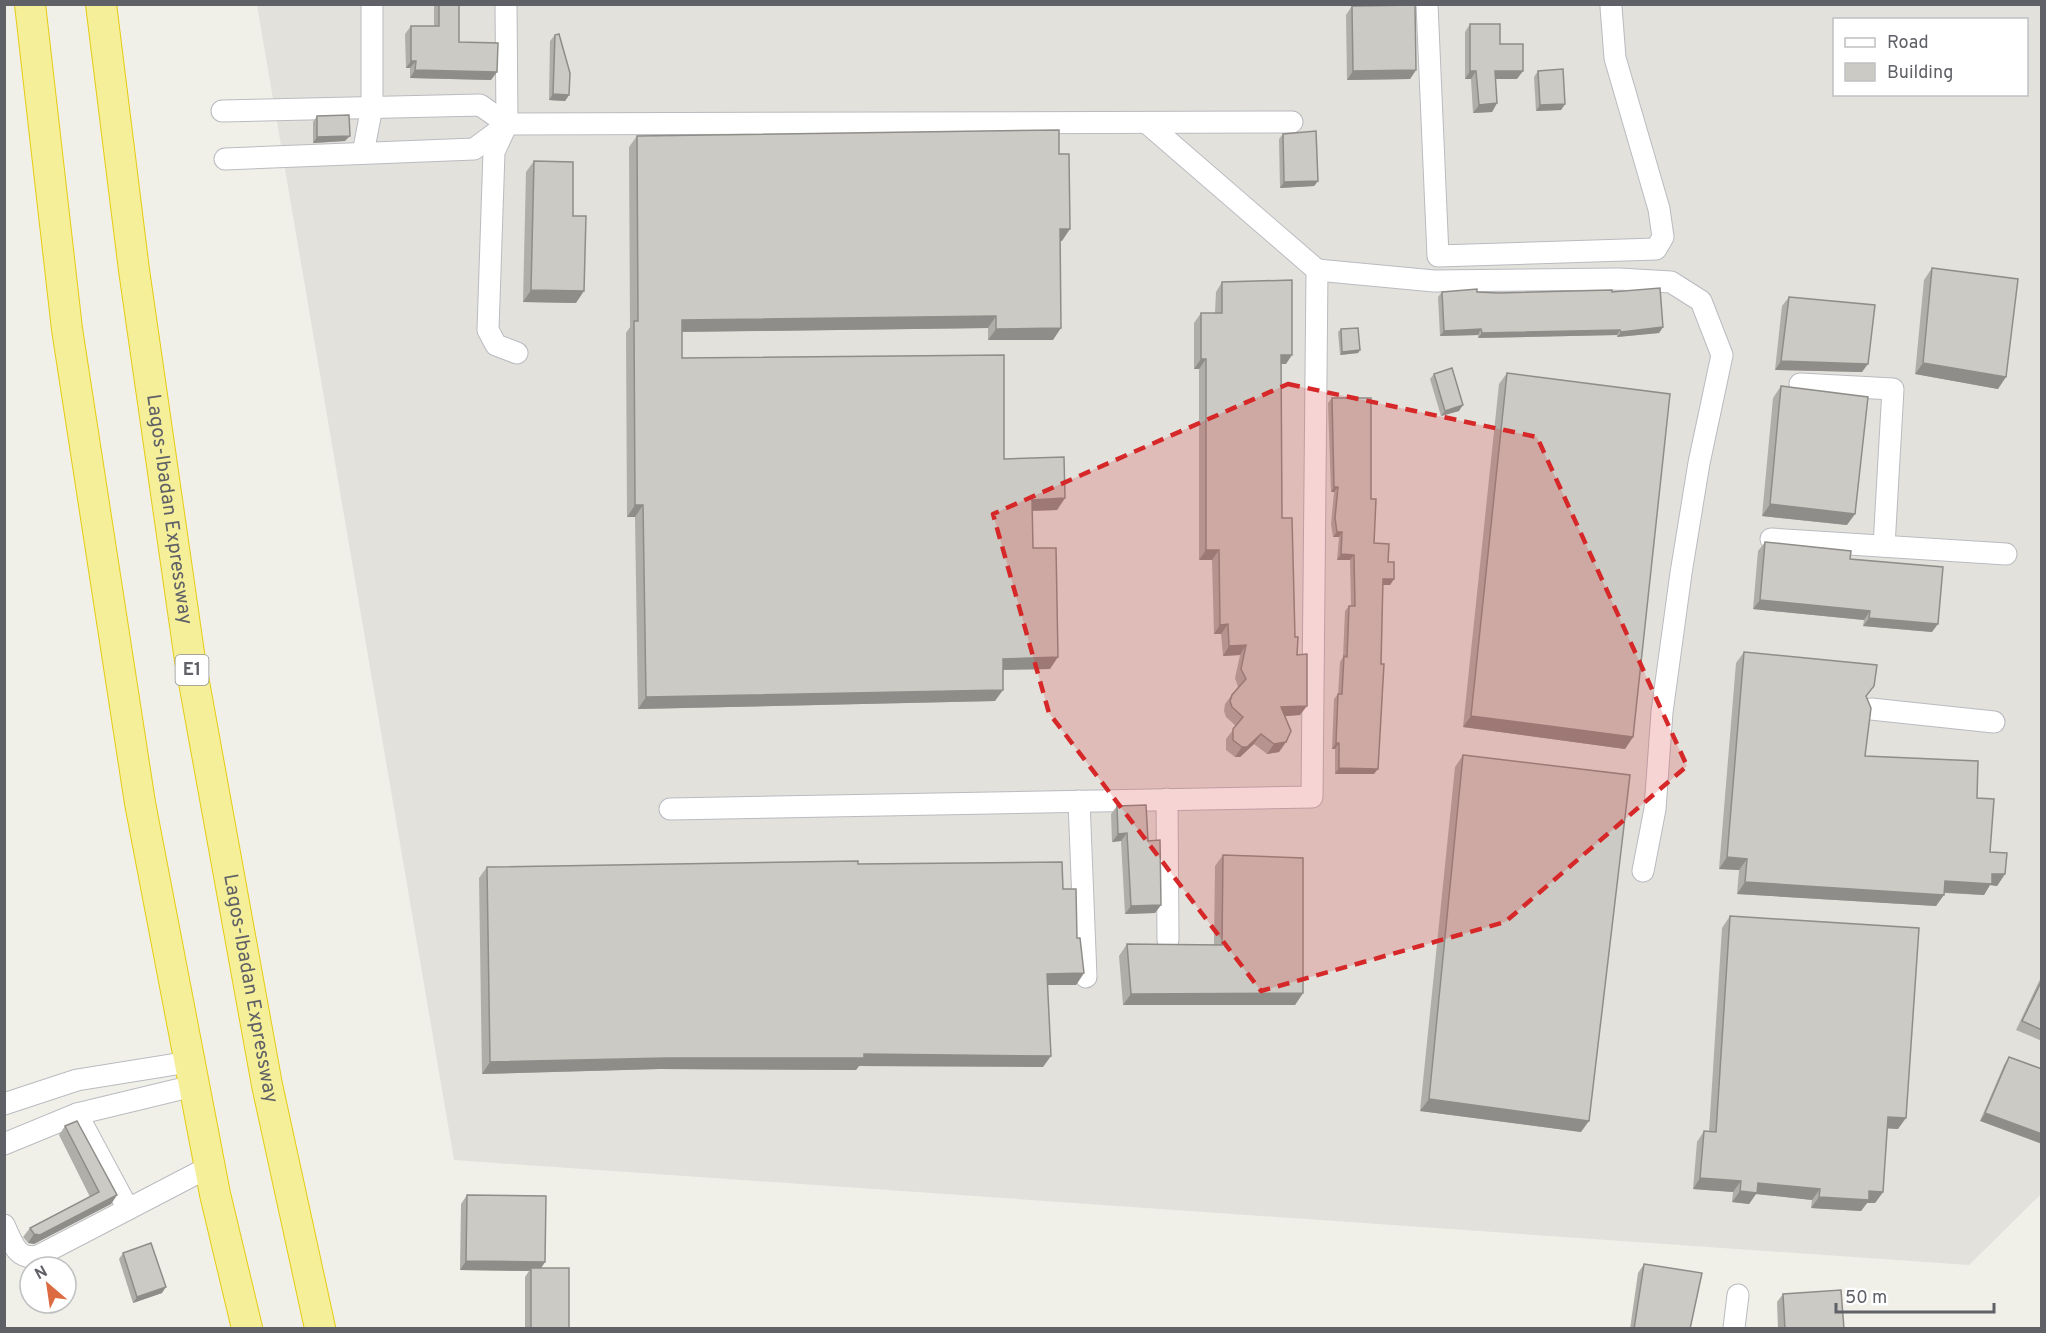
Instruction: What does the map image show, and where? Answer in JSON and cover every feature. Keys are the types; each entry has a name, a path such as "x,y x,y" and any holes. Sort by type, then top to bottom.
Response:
{"highway":[{"path":"30,4 67,329 140,803 209,1167 247,1329"},
{"name":"Lagos-Ibadan Expressway","path":"101,4 134,270 190,660 267,1085 320,1329"}],"lane":[{"path":"363,153 372,107 372,4"},
{"path":"506,4 507,124 494,152 488,330 496,345 517,353"},
{"path":"1427,4 1438,256 1656,249 1663,237 1659,209 1615,58 1611,7"},
{"path":"222,111 480,105 507,124 1292,122"},
{"path":"1147,123 1317,270 1434,281 1619,279 1671,282 1701,301 1722,355 1699,463 1681,573 1662,712 1655,809 1643,871"},
{"path":"225,159 474,148 507,124"},
{"path":"670,809 1312,796 1317,270"},
{"path":"1800,384 1893,389 1884,546"},
{"path":"1772,538 2006,554"},
{"path":"1871,709 1994,722"},
{"path":"1167,799 1168,940"},
{"path":"1079,801 1086,977"},
{"path":"4,1104 77,1080 191,1074"},
{"path":"4,1144 77,1114 191,1074"},
{"path":"77,1114 128,1209"},
{"path":"4,1225 16,1250 32,1258 209,1167"},
{"path":"1734,1329 1738,1295"}],"highlighted area":[{"path":"1288,384 1537,437 1687,766 1505,922 1261,991 1049,713 993,514"}],"shaded area":[{"path":"257,5 2041,5 2041,1194 1969,1265 454,1160"}],"building":[{"path":"439,4 459,4 459,42 498,43 497,72 415,70 416,61 411,61 411,26 439,26"},
{"path":"1415,5 1416,70 1353,71 1352,6"},
{"path":"1470,24 1500,24 1500,44 1523,44 1523,71 1495,71 1497,103 1479,105 1476,71 1470,71"},
{"path":"559,34 570,73 569,95 553,94 555,35"},
{"path":"1563,69 1565,104 1540,105 1538,71"},
{"path":"349,115 350,136 317,137 317,116"},
{"path":"1059,130 1059,154 1069,154 1070,229 1060,229 1061,328 996,329 996,316 682,320 682,358 1004,355 1004,459 1064,457 1065,498 1032,500 1033,548 1056,548 1058,657 1003,659 1003,690 646,697 643,505 635,505 634,321 638,321 637,136"},
{"path":"1316,131 1318,181 1284,182 1283,134"},
{"path":"534,161 573,162 573,216 586,216 584,291 531,290"},
{"path":"1932,268 2018,279 2006,377 1923,363"},
{"path":"1292,280 1292,355 1281,355 1282,518 1292,518 1295,637 1298,637 1297,655 1307,654 1307,706 1281,707 1291,731 1286,742 1274,744 1261,734 1247,747 1242,747 1233,740 1233,729 1243,717 1232,707 1230,701 1232,695 1246,679 1241,669 1246,645 1229,646 1228,624 1220,625 1219,550 1206,550 1206,359 1201,359 1201,313 1222,313 1222,282"},
{"path":"1660,288 1663,327 1621,332 1620,330 1482,333 1481,329 1444,331 1442,292 1477,289 1477,292 1498,293 1612,290 1612,292"},
{"path":"1789,297 1875,305 1868,364 1781,361"},
{"path":"1358,328 1360,350 1342,352 1341,329"},
{"path":"1452,368 1463,405 1445,411 1434,374"},
{"path":"1507,373 1670,394 1633,737 1471,716"},
{"path":"1781,386 1868,397 1855,514 1770,504"},
{"path":"1332,398 1371,398 1371,499 1376,499 1374,543 1389,544 1388,562 1394,562 1394,579 1383,579 1381,664 1384,664 1378,769 1339,768 1339,743 1336,743 1338,694 1342,694 1344,656 1347,657 1349,606 1355,606 1354,555 1341,554 1342,532 1337,532 1335,518 1338,487 1334,487"},
{"path":"1765,542 1851,551 1850,559 1943,567 1938,624 1869,618 1870,611 1760,600"},
{"path":"1744,652 1877,665 1874,686 1866,696 1871,708 1865,756 1978,761 1977,798 1994,799 1990,852 2007,853 2005,874 1992,874 1992,884 1945,881 1944,895 1745,882 1747,859 1727,857"},
{"path":"1463,755 1630,775 1589,1121 1429,1099"},
{"path":"1146,805 1148,841 1160,840 1161,905 1131,906 1127,833 1118,834 1117,806"},
{"path":"1223,855 1303,858 1303,993 1131,994 1127,944 1222,945"},
{"path":"858,861 858,864 1062,862 1063,889 1076,889 1077,938 1080,938 1084,973 1047,974 1051,1056 864,1054 864,1058 666,1058 490,1062 487,867"},
{"path":"1730,916 1919,928 1906,1118 1888,1117 1883,1192 1869,1191 1869,1200 1819,1197 1820,1189 1758,1183 1757,1193 1740,1191 1741,1181 1700,1178 1704,1131 1716,1132"},
{"path":"2042,980 2042,1030 2022,1021"},
{"path":"2009,1057 2042,1069 2042,1134 1985,1113"},
{"path":"77,1121 117,1195 40,1235 34,1234 30,1228 99,1192 65,1126"},
{"path":"467,1195 546,1196 545,1262 466,1261"},
{"path":"151,1243 166,1287 137,1297 123,1253"},
{"path":"1644,1264 1702,1273 1690,1329 1634,1329"},
{"path":"531,1268 569,1268 569,1329 531,1329"},
{"path":"1841,1290 1844,1329 1785,1329 1783,1294"}]}
